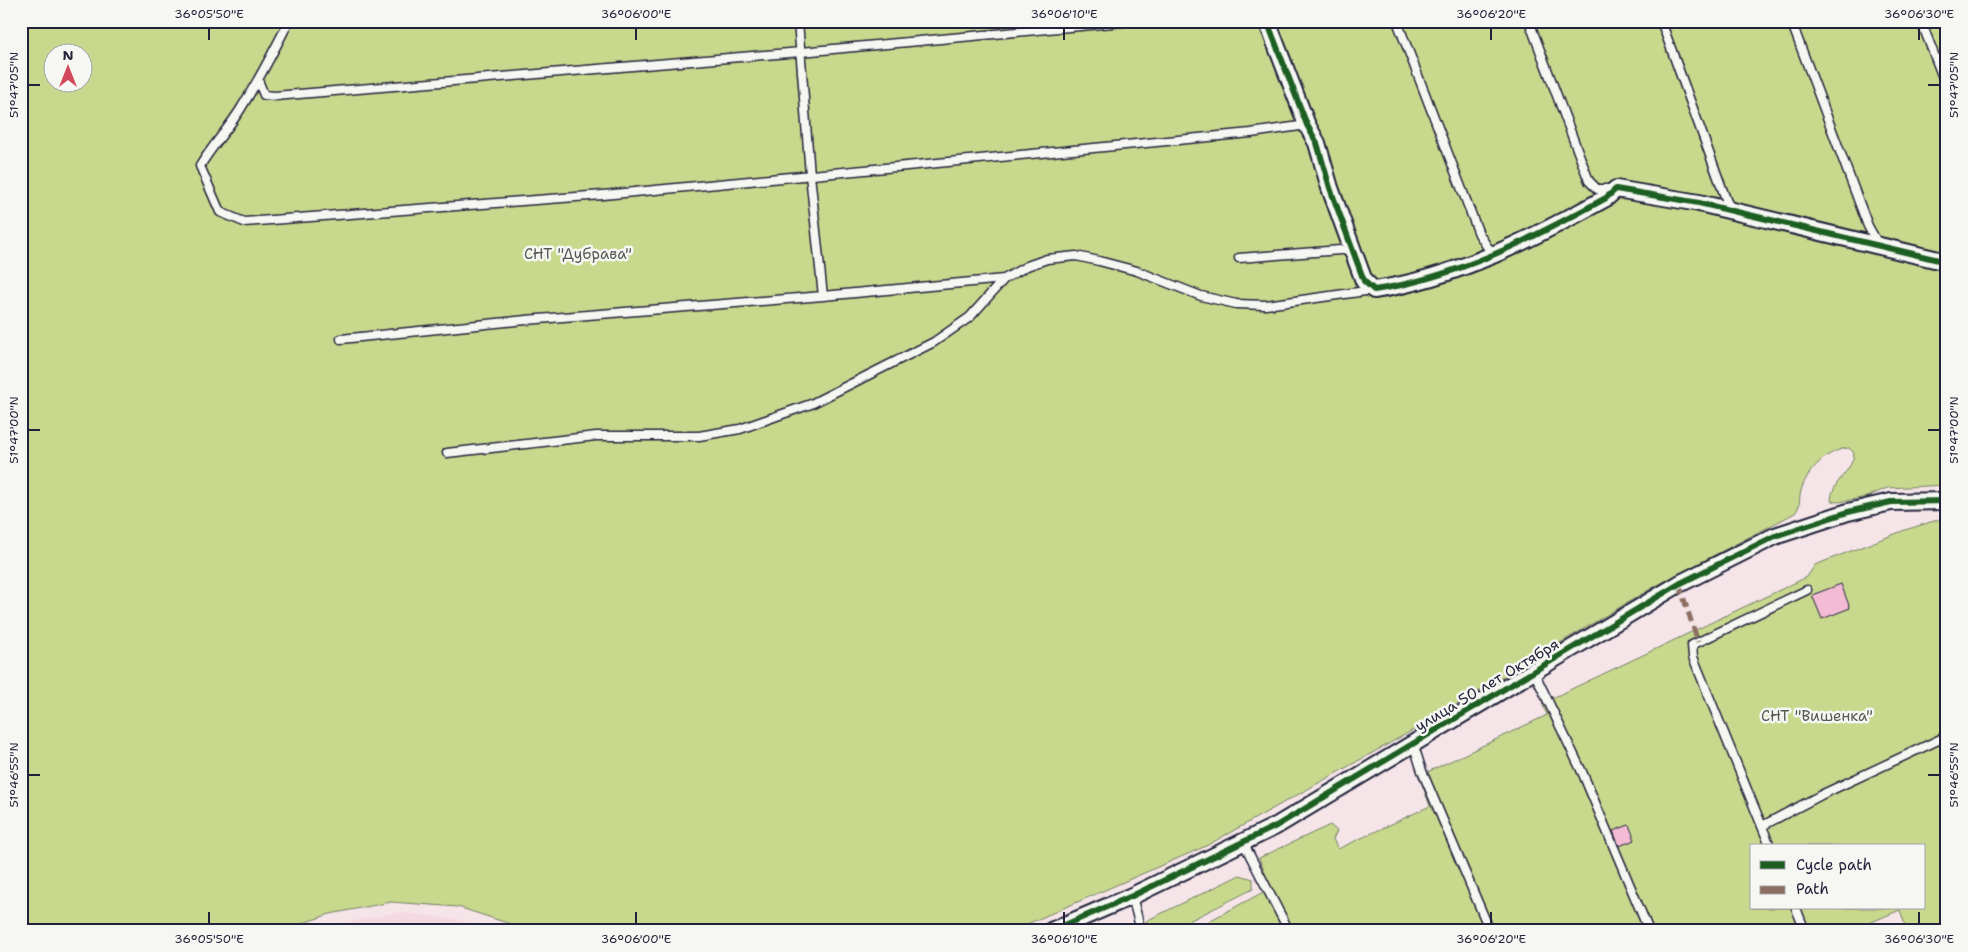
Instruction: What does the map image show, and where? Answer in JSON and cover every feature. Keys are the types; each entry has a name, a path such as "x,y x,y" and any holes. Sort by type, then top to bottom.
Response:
{"street":[{"path":"1267,21 1307,125 1316,143 1330,188 1364,281 1374,290 1398,286 1467,265 1524,242 1606,198 1616,188 1733,211 1947,262"},
{"name":"улица 50 лет Октября","path":"1051,931 1132,896 1276,826 1683,582 1774,536 1848,512 1891,502 1947,501"}],"lane":[{"path":"289,21 239,112 213,144 200,166 220,212 244,222 603,195 1242,134 1307,125"},
{"path":"798,21 810,175 824,296"},
{"path":"258,80 264,95 275,96 801,52 1134,21"},
{"path":"1397,21 1415,73 1479,234 1488,248 1496,253"},
{"path":"1529,21 1589,180 1597,189 1616,188"},
{"path":"1661,21 1727,202 1733,211"},
{"path":"1791,21 1868,226 1879,246"},
{"path":"1922,21 1947,88"},
{"path":"1239,258 1353,249"},
{"path":"447,453 596,436 699,436 740,429 810,404 934,342 970,317 1004,279 1027,266 1047,259 1076,256 1137,271 1201,296 1236,304 1266,305 1374,290"},
{"path":"341,339 526,320 824,296 1004,279"},
{"path":"1769,844 1693,657 1692,645 1806,590"},
{"path":"1534,672 1583,774 1649,931"},
{"path":"1762,826 1824,794 1947,736"},
{"path":"1413,744 1422,771 1490,931"},
{"path":"1243,842 1290,931"},
{"path":"1132,896 1140,931"},
{"path":"1797,910 1805,931"}],"shaded area":[{"path":"398,912 461,920 491,931 306,931"}],"green space":[{"name":"СНТ \"Дубрава\"","path":"21,21 1947,21 1947,485 1887,488 1867,497 1839,502 1831,501 1834,488 1850,466 1854,453 1849,448 1833,452 1819,462 1808,476 1801,491 1799,505 1795,513 1652,588 1424,724 1206,846 1011,931 532,931 458,907 391,902 330,914 279,931 21,931"},
{"name":"СНТ \"Вишенка\"","path":"1947,517 1947,931 1907,931 1900,910 1850,931 1190,931 1271,888 1259,858 1330,825 1337,831 1333,839 1338,849 1430,806 1419,776 1547,715 1542,703 1807,577 1815,565 1905,530"},
{"path":"1240,875 1253,879 1253,889 1169,931 1150,931 1146,921"}],"building":[{"path":"1841,584 1850,608 1822,619 1812,595"},
{"path":"1629,825 1635,840 1619,846 1613,831"}],"marked path":[{"path":"1679,584 1698,642"}],"cycle path":[{"path":"1267,21 1307,125 1317,143 1330,188 1364,281 1374,290 1435,276 1494,255 1551,228 1606,198 1616,189 1699,203 1947,262"},
{"path":"1051,931 1132,896 1276,826 1679,584 1775,536 1848,512 1891,502 1947,501"}]}
